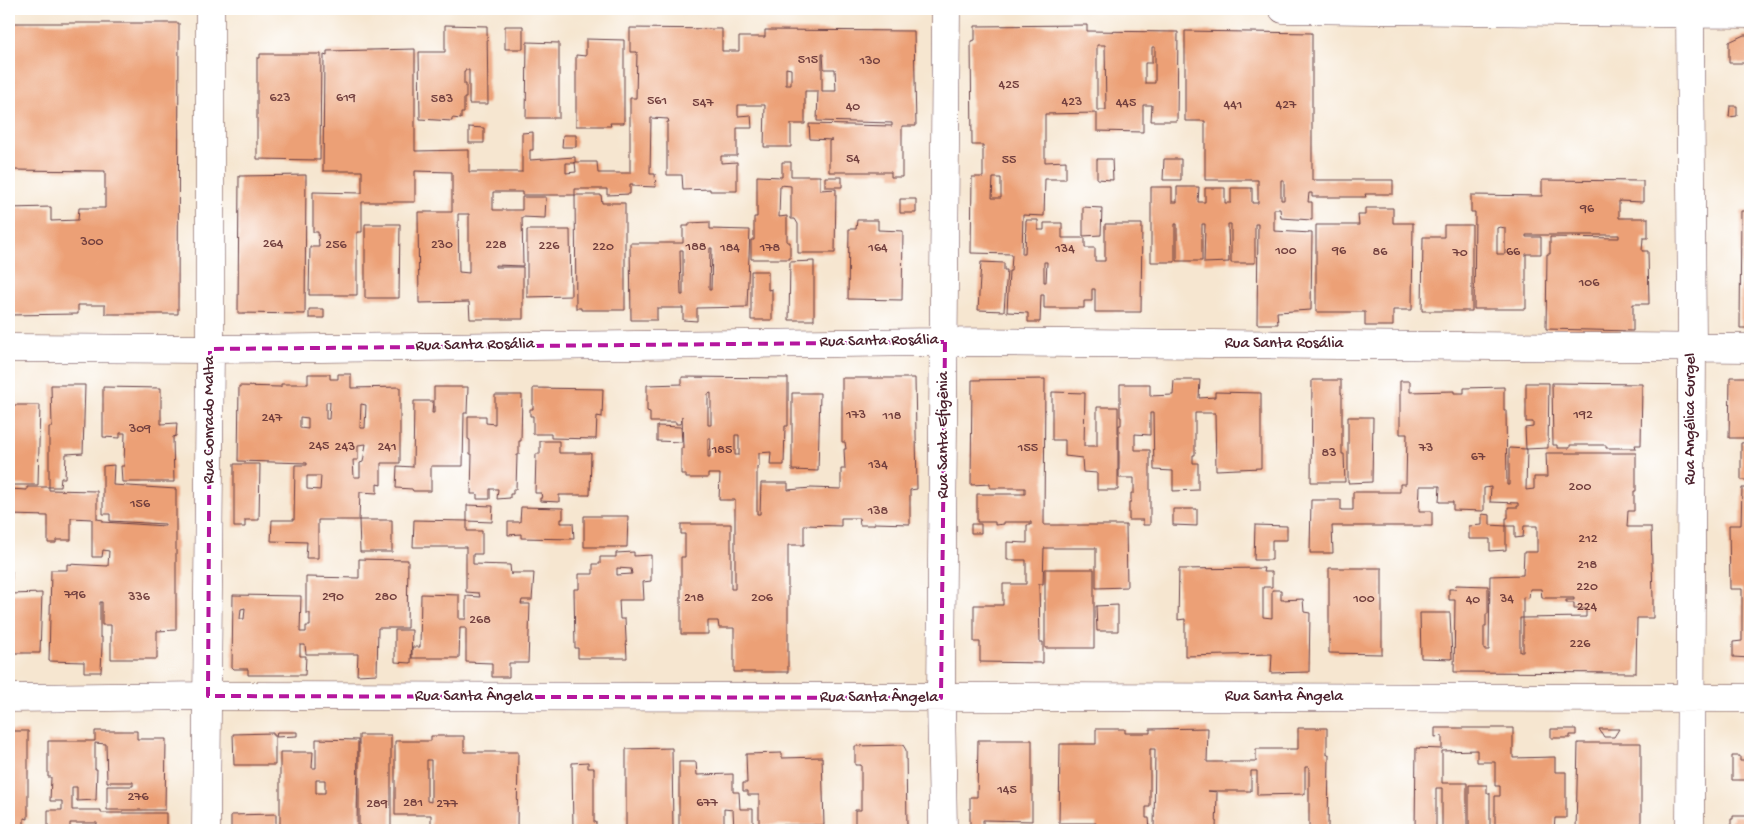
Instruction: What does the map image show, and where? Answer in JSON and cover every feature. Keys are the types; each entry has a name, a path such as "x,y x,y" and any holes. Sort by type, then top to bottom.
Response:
{"street":[{"name":"Rua Conrado Malta","path":"206,830 210,348 210,9"},
{"name":"Rua Santa Efigênia","path":"943,830 946,9"},
{"path":"1283,9 1690,11 1750,14"},
{"name":"Rua Angélica Gurgel","path":"1690,11 1692,347 1690,830"},
{"name":"Rua Santa Rosália","path":"9,348 945,342 1750,348"},
{"name":"Rua Santa Ângela","path":"9,698 208,696 1750,698"}],"highlighted area":[{"path":"945,342 941,698 208,696 210,349"}],"building":[{"path":"9,23 179,23 178,314 105,314 105,305 78,305 78,314 9,315 9,208 51,207 51,221 78,220 79,208 105,208 105,171 9,170"},
{"path":"445,25 487,26 488,104 469,104 469,70 465,70 466,98 464,98 464,113 461,113 461,119 452,118 452,121 420,119 419,52 445,52"},
{"path":"1087,25 1087,31 1178,32 1177,121 1151,121 1152,105 1143,105 1143,132 1097,131 1097,113 1045,114 1045,162 1066,161 1066,179 1045,179 1044,216 1023,215 1022,254 1025,254 1026,220 1038,220 1038,230 1044,230 1044,223 1062,223 1062,238 1085,238 1085,248 1095,248 1095,261 1105,261 1105,224 1142,224 1141,312 1095,312 1095,289 1092,289 1092,301 1084,301 1084,308 1044,308 1044,295 1041,295 1040,322 1028,322 1028,313 1007,312 1009,271 1011,271 1012,254 971,253 972,177 983,177 983,145 972,145 971,41 975,40 975,26","holes":["1097,45 1105,45 1106,110 1097,110","1152,47 1155,47 1155,83 1145,83 1145,63 1152,63","993,178 1001,178 1001,198 992,198","1044,262 1047,262 1046,282 1044,282"]},
{"path":"505,26 523,26 523,49 505,49"},
{"path":"630,28 722,29 722,51 739,51 739,37 765,37 765,30 914,31 916,126 902,126 902,177 891,177 891,172 829,172 829,141 832,140 810,139 809,124 892,126 892,123 817,121 818,91 805,91 805,124 791,124 791,147 764,147 765,105 738,105 738,116 751,115 752,128 737,128 737,156 721,156 721,163 737,162 737,191 683,190 682,175 667,175 668,119 651,118 650,174 655,174 656,187 633,186 633,184 630,184 630,194 607,195 607,189 575,189 575,195 522,195 522,192 493,192 493,210 522,210 522,197 546,197 545,218 522,217 523,266 495,265 495,267 523,267 523,319 470,319 469,302 419,303 418,212 452,212 452,172 415,171 415,202 362,202 362,232 357,232 357,295 309,295 310,247 319,247 318,232 313,232 313,192 362,193 362,171 323,171 324,55 327,56 327,51 415,49 415,151 469,150 469,172 522,172 522,133 533,132 533,150 530,150 530,160 575,157 575,162 597,162 598,173 630,173 630,98 636,98 637,52 630,52","holes":["822,54 824,69 835,69 836,91 822,91","786,68 791,69 791,85 786,85","575,162 576,172 566,173 566,163","458,214 469,214 469,273 459,272"]},
{"path":"1185,31 1312,33 1312,180 1393,180 1393,194 1365,194 1366,197 1312,197 1312,193 1309,193 1308,202 1312,202 1312,220 1281,218 1280,209 1274,209 1274,231 1312,233 1311,310 1277,312 1278,324 1257,324 1258,224 1255,224 1255,263 1231,263 1231,224 1228,224 1229,262 1204,263 1205,224 1202,224 1202,261 1177,261 1177,224 1175,224 1175,262 1151,262 1151,187 1172,187 1172,202 1177,202 1177,187 1199,187 1198,202 1205,202 1205,188 1225,188 1225,203 1231,203 1231,188 1252,188 1252,203 1258,203 1258,180 1205,180 1205,121 1185,121","holes":["1281,180 1284,180 1284,200 1281,200"]},
{"path":"1744,35 1750,35 1750,63 1729,63 1729,42"},
{"path":"586,39 624,40 624,123 610,123 611,126 576,126 576,55 586,56"},
{"path":"527,42 559,43 559,118 526,118"},
{"path":"260,54 321,54 320,160 257,159 257,58 260,58"},
{"path":"1730,106 1737,106 1737,116 1729,117"},
{"path":"469,127 484,128 484,143 469,143"},
{"path":"563,135 576,135 576,147 562,147"},
{"path":"1097,159 1112,159 1113,180 1097,179"},
{"path":"1164,159 1181,159 1181,180 1163,180"},
{"path":"782,162 791,162 791,176 820,176 820,190 836,189 835,253 798,253 798,224 795,219 791,219 791,186 780,185 779,217 787,216 787,242 790,242 790,259 751,259 751,240 754,240 754,217 757,217 757,176 782,177"},
{"path":"306,175 305,314 238,313 239,176"},
{"path":"825,177 842,177 842,187 825,187"},
{"path":"1542,180 1643,181 1643,202 1619,201 1619,218 1648,218 1648,238 1643,238 1642,251 1648,251 1649,304 1633,304 1633,331 1546,329 1547,254 1550,254 1550,237 1619,238 1619,235 1526,235 1526,237 1541,237 1541,254 1526,254 1526,309 1474,309 1475,212 1471,212 1471,195 1542,196","holes":["1497,228 1505,228 1505,254 1497,254"]},
{"path":"575,195 601,195 602,203 625,203 625,310 581,310 581,308 576,308"},
{"path":"900,199 916,199 916,213 900,213"},
{"path":"1083,207 1102,208 1101,235 1083,236"},
{"path":"1365,208 1393,208 1393,223 1413,223 1412,310 1393,310 1393,326 1365,326 1365,312 1316,312 1316,225 1359,225 1358,215 1365,215"},
{"path":"1741,211 1750,211 1750,328 1740,328"},
{"path":"857,220 878,220 878,230 903,231 902,300 848,299 849,229 856,229"},
{"path":"710,222 710,229 750,230 747,307 697,308 697,321 683,320 683,308 657,308 657,320 631,320 630,243 683,243 683,226 689,226 689,223","holes":["710,248 712,248 711,290 709,290","680,250 683,250 683,295 681,295"]},
{"path":"365,224 400,224 399,298 365,298"},
{"path":"1444,225 1472,225 1472,311 1422,311 1423,237 1444,237"},
{"path":"527,230 570,230 571,296 527,297"},
{"path":"814,261 814,320 789,320 790,262"},
{"path":"981,262 1004,263 1004,270 1007,270 1004,311 978,310"},
{"path":"751,271 768,271 768,290 772,289 772,320 751,320"},
{"path":"309,309 324,309 324,318 309,318"},
{"path":"308,374 330,374 330,379 338,379 338,374 351,374 351,388 400,387 400,463 381,463 381,485 377,484 377,493 360,492 359,520 318,520 318,558 306,558 307,542 271,541 272,520 294,520 295,465 307,465 307,463 238,461 239,386 281,387 281,384 308,384","holes":["326,402 330,402 329,419 326,419","361,404 366,405 365,428 360,428","300,417 308,418 308,429 300,428","366,444 363,462 360,463 360,477 354,477 353,460 358,460 358,445","307,476 321,476 320,490 307,489"]},
{"path":"682,377 788,378 788,426 785,426 784,465 770,465 771,452 759,453 759,467 757,467 757,514 760,514 761,483 788,483 788,490 811,488 841,489 841,469 845,469 844,449 846,449 845,442 842,442 842,378 915,378 917,489 910,490 910,524 874,523 874,525 860,525 859,518 841,518 841,526 804,525 804,545 788,545 788,672 734,672 734,628 719,628 718,621 708,621 708,634 681,634 681,557 685,557 685,534 681,534 681,524 731,524 731,589 735,589 735,500 719,500 720,474 708,474 708,478 686,478 686,474 681,474 681,448 683,448 682,416 681,424 676,424 676,422 650,422 650,412 647,411 647,385 682,384","holes":["711,393 711,425 708,425 708,394","735,435 739,435 739,455 735,455","708,438 711,438 710,457 708,457"]},
{"path":"1730,377 1750,377 1750,438 1729,438"},
{"path":"1045,379 1044,525 1126,525 1127,587 1096,588 1096,548 1044,548 1043,584 1039,584 1040,642 1043,642 1043,663 980,662 980,642 974,642 974,605 1003,605 1003,584 1026,584 1026,560 1007,560 1007,542 1027,543 1027,525 1031,525 1031,522 1004,522 1004,524 995,525 995,522 977,522 977,494 1025,494 1025,488 990,488 990,484 971,485 972,380"},
{"path":"1174,380 1200,380 1199,398 1215,397 1215,392 1261,393 1261,468 1216,470 1215,413 1195,413 1195,455 1193,455 1193,463 1198,463 1198,490 1173,491 1173,471 1154,470 1153,413 1150,413 1150,435 1135,434 1135,450 1150,450 1150,525 1143,525 1143,520 1129,520 1129,502 1131,502 1131,493 1134,493 1134,478 1119,478 1120,384 1150,384 1150,396 1173,395"},
{"path":"1312,380 1341,380 1342,454 1344,454 1345,482 1311,482"},
{"path":"1400,381 1410,381 1410,392 1454,391 1454,393 1464,393 1464,388 1504,387 1507,485 1509,485 1509,448 1527,449 1526,490 1534,489 1534,477 1547,477 1546,453 1636,453 1634,511 1628,511 1627,527 1651,527 1653,618 1637,618 1636,673 1454,672 1455,600 1449,600 1449,589 1455,589 1456,585 1488,586 1488,614 1486,614 1486,626 1484,626 1484,650 1489,650 1490,576 1523,575 1524,552 1537,552 1537,526 1524,526 1523,537 1515,538 1515,526 1506,526 1506,518 1508,518 1508,507 1518,507 1518,503 1490,502 1491,487 1484,488 1484,511 1453,510 1453,502 1439,502 1440,486 1420,486 1419,511 1432,511 1432,526 1332,526 1333,553 1310,553 1311,500 1341,500 1341,510 1353,510 1353,492 1400,492 1400,484 1406,484 1407,434 1400,434","holes":["1530,589 1541,589 1542,598 1574,598 1574,600 1566,600 1566,603 1574,603 1574,609 1586,609 1586,617 1523,618 1523,597 1529,598","1520,618 1523,618 1523,652 1520,652"]},
{"path":"1526,383 1549,383 1548,448 1526,449 1525,428 1533,427 1533,422 1526,422"},
{"path":"1552,383 1642,384 1641,445 1635,445 1636,448 1606,448 1606,445 1570,445 1570,448 1557,448 1557,445 1553,445"},
{"path":"51,385 85,385 83,453 66,454 65,478 61,478 60,487 49,487 49,427 52,427"},
{"path":"103,387 161,388 161,424 177,423 176,436 173,437 174,482 122,482 121,466 124,466 125,433 120,433 120,438 103,437"},
{"path":"434,387 468,387 467,413 464,413 463,466 431,466 431,491 413,491 412,489 396,488 397,466 413,467 414,401 433,401 432,413 434,413"},
{"path":"533,388 603,389 602,417 597,416 596,439 551,438 551,434 533,434 533,416 530,416 530,409 533,409"},
{"path":"1052,392 1085,393 1084,446 1097,446 1097,407 1118,407 1118,490 1097,490 1097,473 1083,472 1082,458 1065,456 1065,440 1052,440"},
{"path":"792,393 820,393 818,471 792,470"},
{"path":"495,395 522,395 521,441 519,441 519,455 517,455 516,489 513,489 513,494 510,494 510,498 497,499 498,489 490,489 490,499 477,499 477,494 471,494 472,454 470,454 470,440 468,439 468,416 486,416 486,423 495,424"},
{"path":"9,405 40,405 38,485 9,485"},
{"path":"1348,417 1373,417 1372,482 1348,483"},
{"path":"657,426 681,427 682,442 657,441"},
{"path":"540,441 559,441 559,453 591,453 590,495 559,495 559,502 540,501 540,498 542,498 541,493 535,493 536,454 540,454"},
{"path":"1750,442 1750,480 1741,480 1741,443"},
{"path":"234,464 260,464 259,520 245,520 245,527 234,527"},
{"path":"114,465 113,485 176,489 176,630 157,631 157,659 111,659 111,625 102,625 102,602 100,602 101,672 84,672 84,662 49,661 51,570 67,570 67,564 108,566 109,551 103,550 102,557 92,557 92,519 71,518 71,540 56,540 56,543 48,543 48,516 9,515 9,489 27,490 27,487 49,487 49,490 97,491 97,519 103,520 103,522 165,526 165,524 110,521 110,514 103,514 103,466"},
{"path":"1742,488 1750,488 1750,658 1733,657 1733,642 1742,641 1742,589 1730,589 1729,525 1741,525"},
{"path":"467,505 493,506 492,522 467,521"},
{"path":"521,507 563,508 561,523 573,523 574,539 521,538 521,534 508,535 508,522 520,522"},
{"path":"1173,509 1197,509 1197,526 1173,525"},
{"path":"1482,514 1490,515 1490,525 1506,526 1506,550 1490,551 1490,539 1469,539 1469,526 1482,525"},
{"path":"584,516 628,516 627,547 584,547"},
{"path":"359,520 392,520 392,552 360,552"},
{"path":"414,520 467,521 467,531 482,531 482,554 473,554 473,564 510,565 511,575 511,573 534,573 532,600 522,600 521,604 530,604 528,663 509,663 509,677 492,677 492,663 466,662 466,628 460,628 459,658 412,658 412,647 420,647 421,594 459,595 459,619 466,619 466,596 480,597 479,593 466,592 466,547 413,547"},
{"path":"971,524 981,524 981,533 971,533"},
{"path":"1255,525 1287,526 1287,540 1272,540 1272,560 1254,560"},
{"path":"634,552 634,556 651,555 651,581 643,582 644,600 619,600 620,619 625,619 627,658 578,658 578,648 575,648 574,589 579,589 579,574 593,574 593,564 600,564 600,557 616,557 616,553","holes":["617,568 631,569 632,574 617,575"]},
{"path":"359,559 408,560 407,628 378,628 377,674 357,675 358,654 306,654 305,645 300,645 300,656 306,656 305,675 248,675 248,669 234,669 232,667 233,595 301,596 300,632 306,632 306,626 310,626 310,613 306,613 306,577 359,578","holes":["245,608 244,619 240,619 241,609"]},
{"path":"1264,568 1263,572 1272,572 1272,587 1263,587 1263,617 1272,618 1272,590 1281,590 1281,600 1303,599 1304,612 1310,613 1309,672 1271,673 1272,654 1185,656 1185,619 1178,620 1179,569"},
{"path":"1329,568 1382,568 1382,654 1329,653"},
{"path":"1045,569 1094,569 1094,648 1045,648"},
{"path":"9,571 12,571 11,594 42,593 40,653 9,653"},
{"path":"1118,605 1118,631 1097,631 1096,606"},
{"path":"1420,613 1450,613 1452,659 1421,658"},
{"path":"395,630 412,630 411,663 395,662"},
{"path":"1208,728 1207,762 1256,762 1256,749 1298,749 1298,728 1327,728 1327,755 1329,754 1328,830 1309,830 1309,767 1305,767 1305,794 1257,795 1257,771 1251,771 1251,791 1208,791 1217,792 1216,830 1154,830 1155,749 1150,749 1150,807 1146,807 1146,818 1149,818 1150,830 1096,830 1096,823 1059,823 1060,744 1096,744 1096,729 1125,729 1125,733 1150,733 1150,729"},
{"path":"1435,728 1513,728 1513,758 1555,757 1555,772 1566,772 1566,818 1555,818 1554,830 1495,830 1495,796 1500,796 1500,786 1495,786 1495,762 1477,762 1477,750 1442,751 1442,783 1467,783 1467,830 1442,830 1442,788 1436,788 1436,830 1415,830 1416,748 1442,749 1442,736 1435,737"},
{"path":"1551,729 1576,729 1576,735 1570,735 1570,738 1551,738"},
{"path":"1599,729 1619,729 1614,737 1604,737"},
{"path":"9,731 28,731 28,819 24,818 24,830 9,830"},
{"path":"95,731 137,731 137,739 166,739 165,810 107,810 107,786 133,786 133,782 107,782 106,744 95,743 95,769 97,769 96,800 77,801 77,787 72,787 72,810 101,810 101,813 166,813 166,830 97,830 97,823 70,823 70,830 48,830 48,810 62,810 62,801 50,801 51,777 48,777 48,741 95,741"},
{"path":"277,732 297,732 297,736 276,737"},
{"path":"273,733 275,735 275,765 234,765 233,734"},
{"path":"359,735 391,735 391,828 393,830 359,830"},
{"path":"431,736 464,736 464,752 518,752 517,827 464,827 464,830 431,830 431,815 395,815 395,741 431,741","holes":["427,760 431,760 431,802 427,801"]},
{"path":"316,739 358,740 357,830 280,830 280,752 313,752 312,768 316,768","holes":["316,780 325,780 325,793 316,793"]},
{"path":"978,740 1032,740 1032,821 983,820 983,830 970,830 970,797 977,797"},
{"path":"1578,743 1641,743 1641,830 1576,830"},
{"path":"903,745 906,750 907,828 856,830 855,810 861,810 861,765 855,765 855,746"},
{"path":"672,748 673,830 626,830 626,749"},
{"path":"782,753 782,758 822,757 824,825 759,825 759,795 748,795 748,791 743,791 743,783 747,783 746,754"},
{"path":"1732,756 1740,756 1740,761 1747,761 1748,780 1732,780"},
{"path":"588,762 588,768 594,768 594,822 596,822 596,830 573,830 572,763"},
{"path":"679,762 696,762 697,775 733,774 733,792 739,792 740,809 753,809 753,830 734,830 733,810 724,809 724,830 679,830"},
{"path":"1469,785 1487,785 1487,793 1490,793 1490,830 1469,830"},
{"path":"276,814 276,830 231,830 231,815"},
{"path":"1733,816 1749,816 1750,830 1731,830 1731,819 1733,819"}]}
